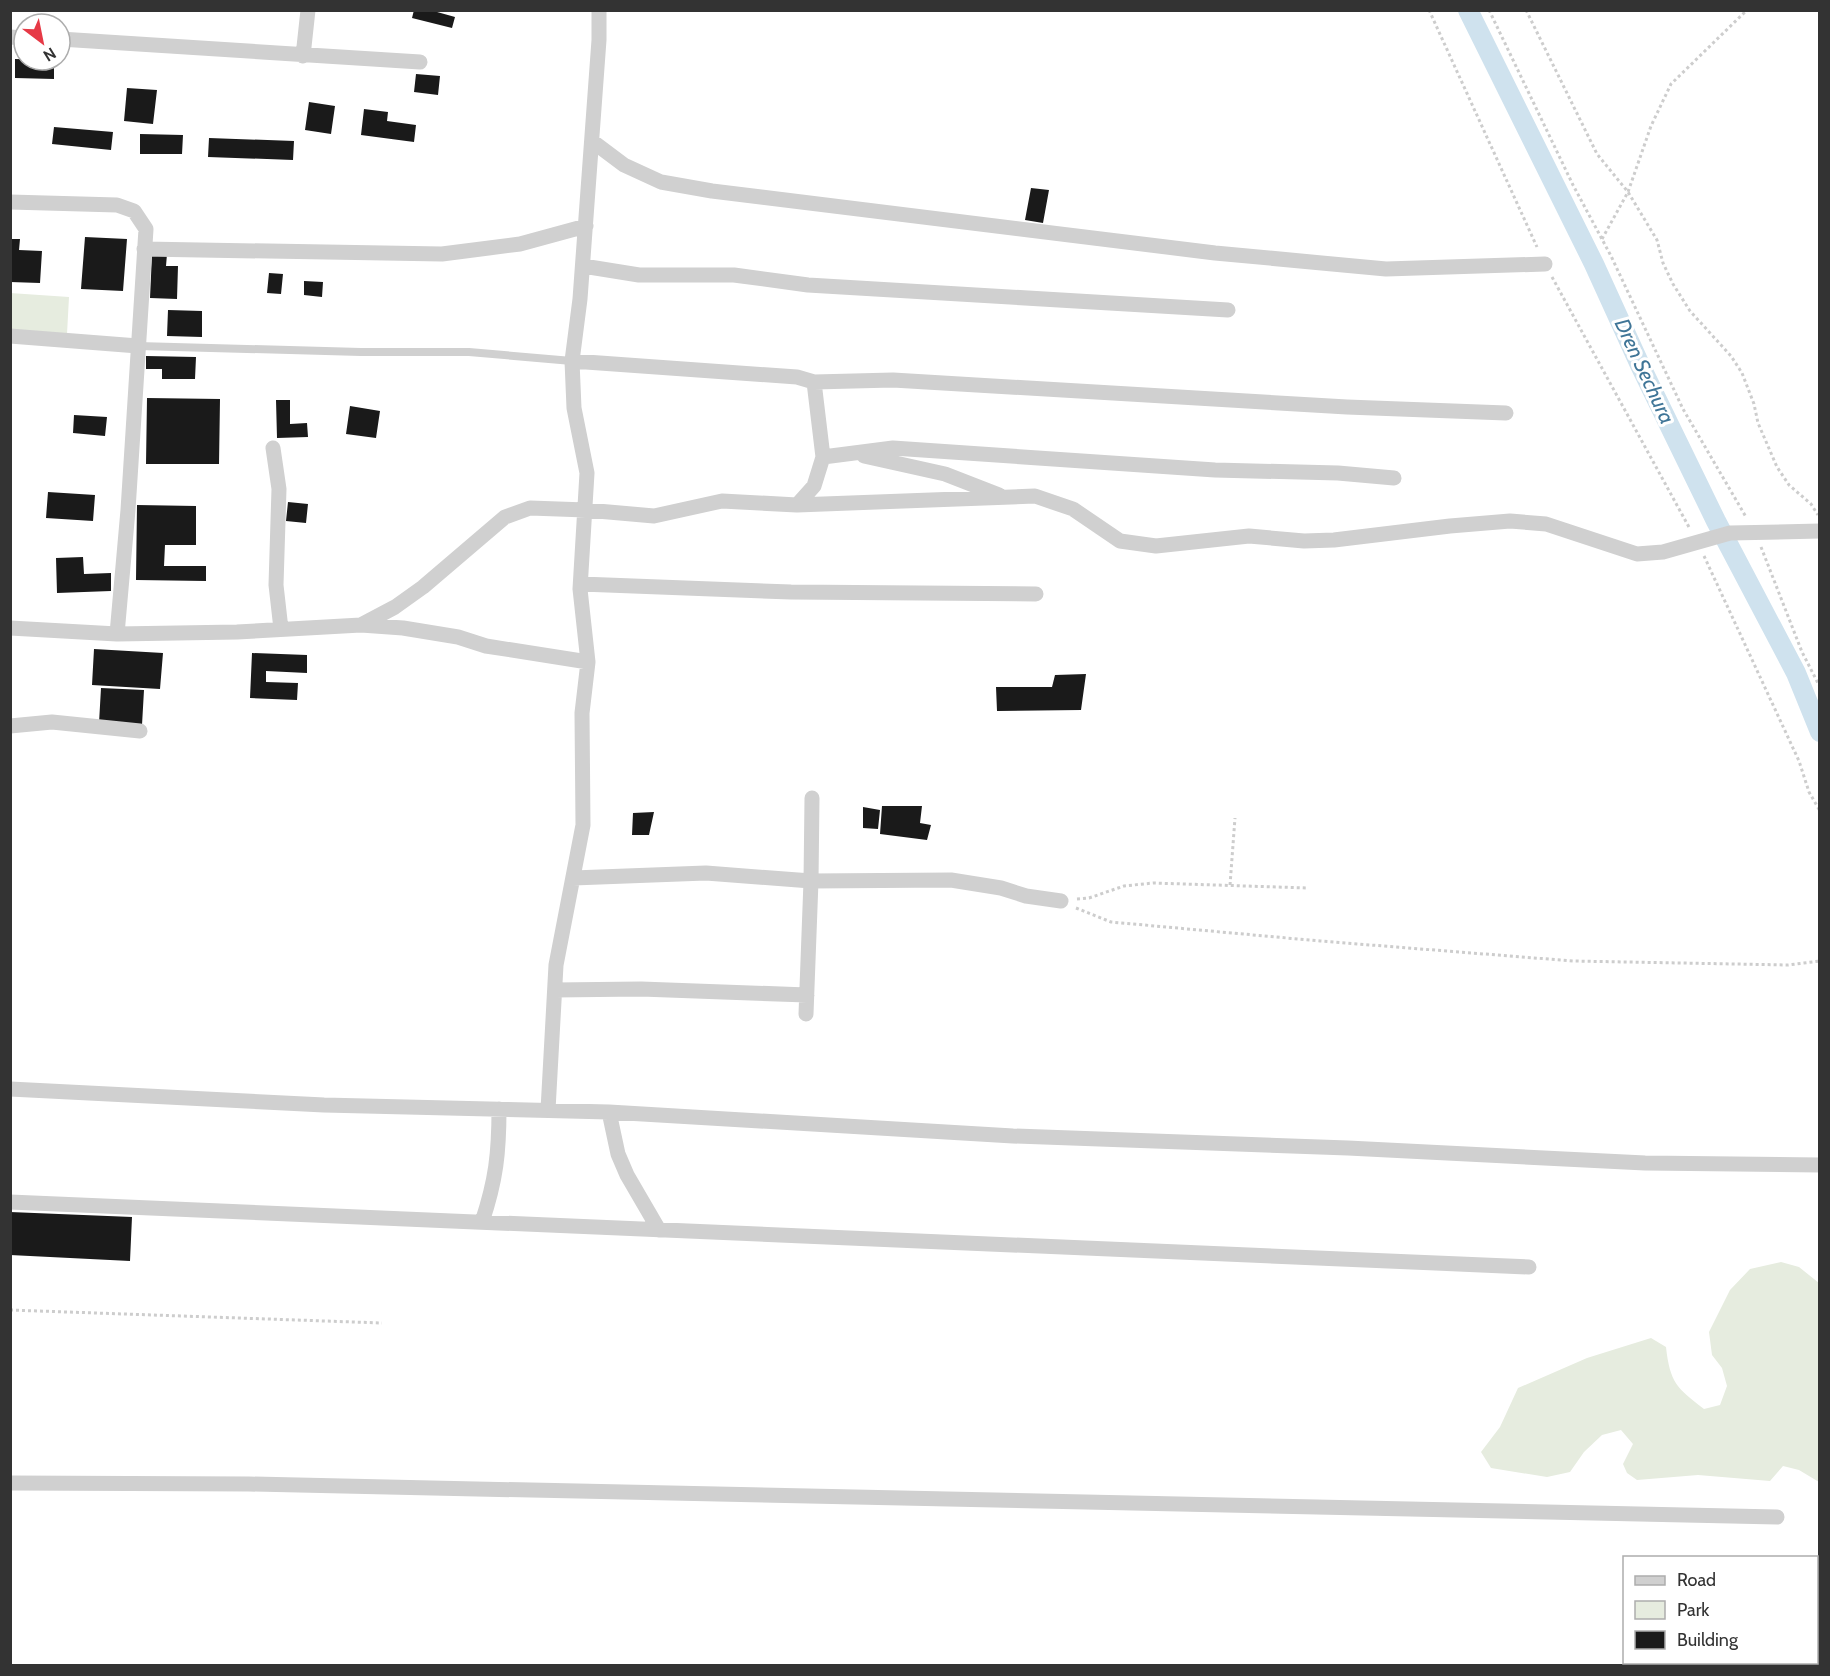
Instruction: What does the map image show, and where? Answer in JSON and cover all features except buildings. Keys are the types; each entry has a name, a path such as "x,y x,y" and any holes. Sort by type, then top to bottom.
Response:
{"street":[{"path":"303,56 308,10"},
{"path":"548,1110 556,965 583,825 582,713 588,662 581,584 587,473 574,408 572,361 583,266 599,40 598,14 583,10"},
{"path":"72,40 420,62"},
{"path":"592,141 624,165 661,182 712,191 1215,253 1386,269 1545,264"},
{"path":"10,202 117,205 134,211 146,229 128,510 117,634"},
{"path":"144,249 442,254 520,244 586,226"},
{"path":"583,266 639,274 734,275 808,285 1228,310"},
{"path":"10,336 138,346"},
{"path":"572,361 797,377 814,382 893,380 1347,407 1506,413"},
{"path":"797,505 814,486 823,457 814,382"},
{"path":"273,448 279,489 276,585 281,629"},
{"path":"823,457 893,448 1215,470 1338,473 1394,478"},
{"path":"852,453 945,474 1005,497"},
{"path":"361,625 395,607 423,587 505,517 530,508 654,516 722,501 797,505 1035,496 1073,509 1120,541 1156,546 1249,536 1304,541 1334,540 1510,521 1546,524 1637,554 1663,552 1730,533 1820,531"},
{"path":"581,584 792,592 1036,594"},
{"path":"10,628 117,634 361,625 403,628 458,637 486,646 588,662"},
{"path":"10,726 52,722 140,731"},
{"path":"806,1014 812,798"},
{"path":"573,878 706,873 811,881 951,880 1060,901"},
{"path":"555,990 652,989 807,995"},
{"path":"10,1089 324,1105 609,1112 1025,1136 1348,1148 1645,1163 1820,1165"},
{"path":"482,1222 491,1197 498,1161 499,1109"},
{"path":"609,1112 618,1154 645,1210 659,1230"},
{"path":"10,1202 1529,1267"},
{"path":"10,1483 249,1484 1777,1517"}],"lane":[{"path":"138,346 361,352 469,352 572,361"}],"path":[{"path":"1429,10 1545,264 1698,542 1799,761 1809,792 1820,812"},
{"path":"1489,10 1683,409 1754,531 1802,651 1820,687"},
{"path":"1526,10 1597,154 1628,192 1657,240 1663,263 1673,284 1690,310 1731,356 1742,374 1764,438 1777,467 1789,484 1811,504 1820,519"},
{"path":"1602,239 1628,192 1652,126 1671,84 1747,10"},
{"path":"1230,885 1235,818"},
{"path":"1060,901 1089,898 1124,886 1154,884 1308,888"},
{"path":"1060,901 1111,922 1573,961 1788,964 1820,961"},
{"path":"10,1310 382,1323"}],"green space":[{"path":"10,293 69,297 67,334 11,331"},
{"path":"1781,1262 1799,1267 1819,1283 1819,1482 1799,1470 1783,1466 1770,1481 1698,1475 1637,1480 1627,1473 1623,1464 1633,1444 1621,1430 1602,1435 1584,1452 1570,1472 1547,1477 1491,1468 1481,1452 1500,1427 1518,1388 1587,1358 1651,1338 1666,1347 1670,1369 1676,1384 1687,1396 1704,1409 1720,1405 1727,1386 1722,1368 1712,1355 1709,1332 1730,1290 1750,1269"}],"waterway":[{"name":"Dren Sechura","path":"1468,10 1594,264 1716,521 1796,673 1820,732"}]}
